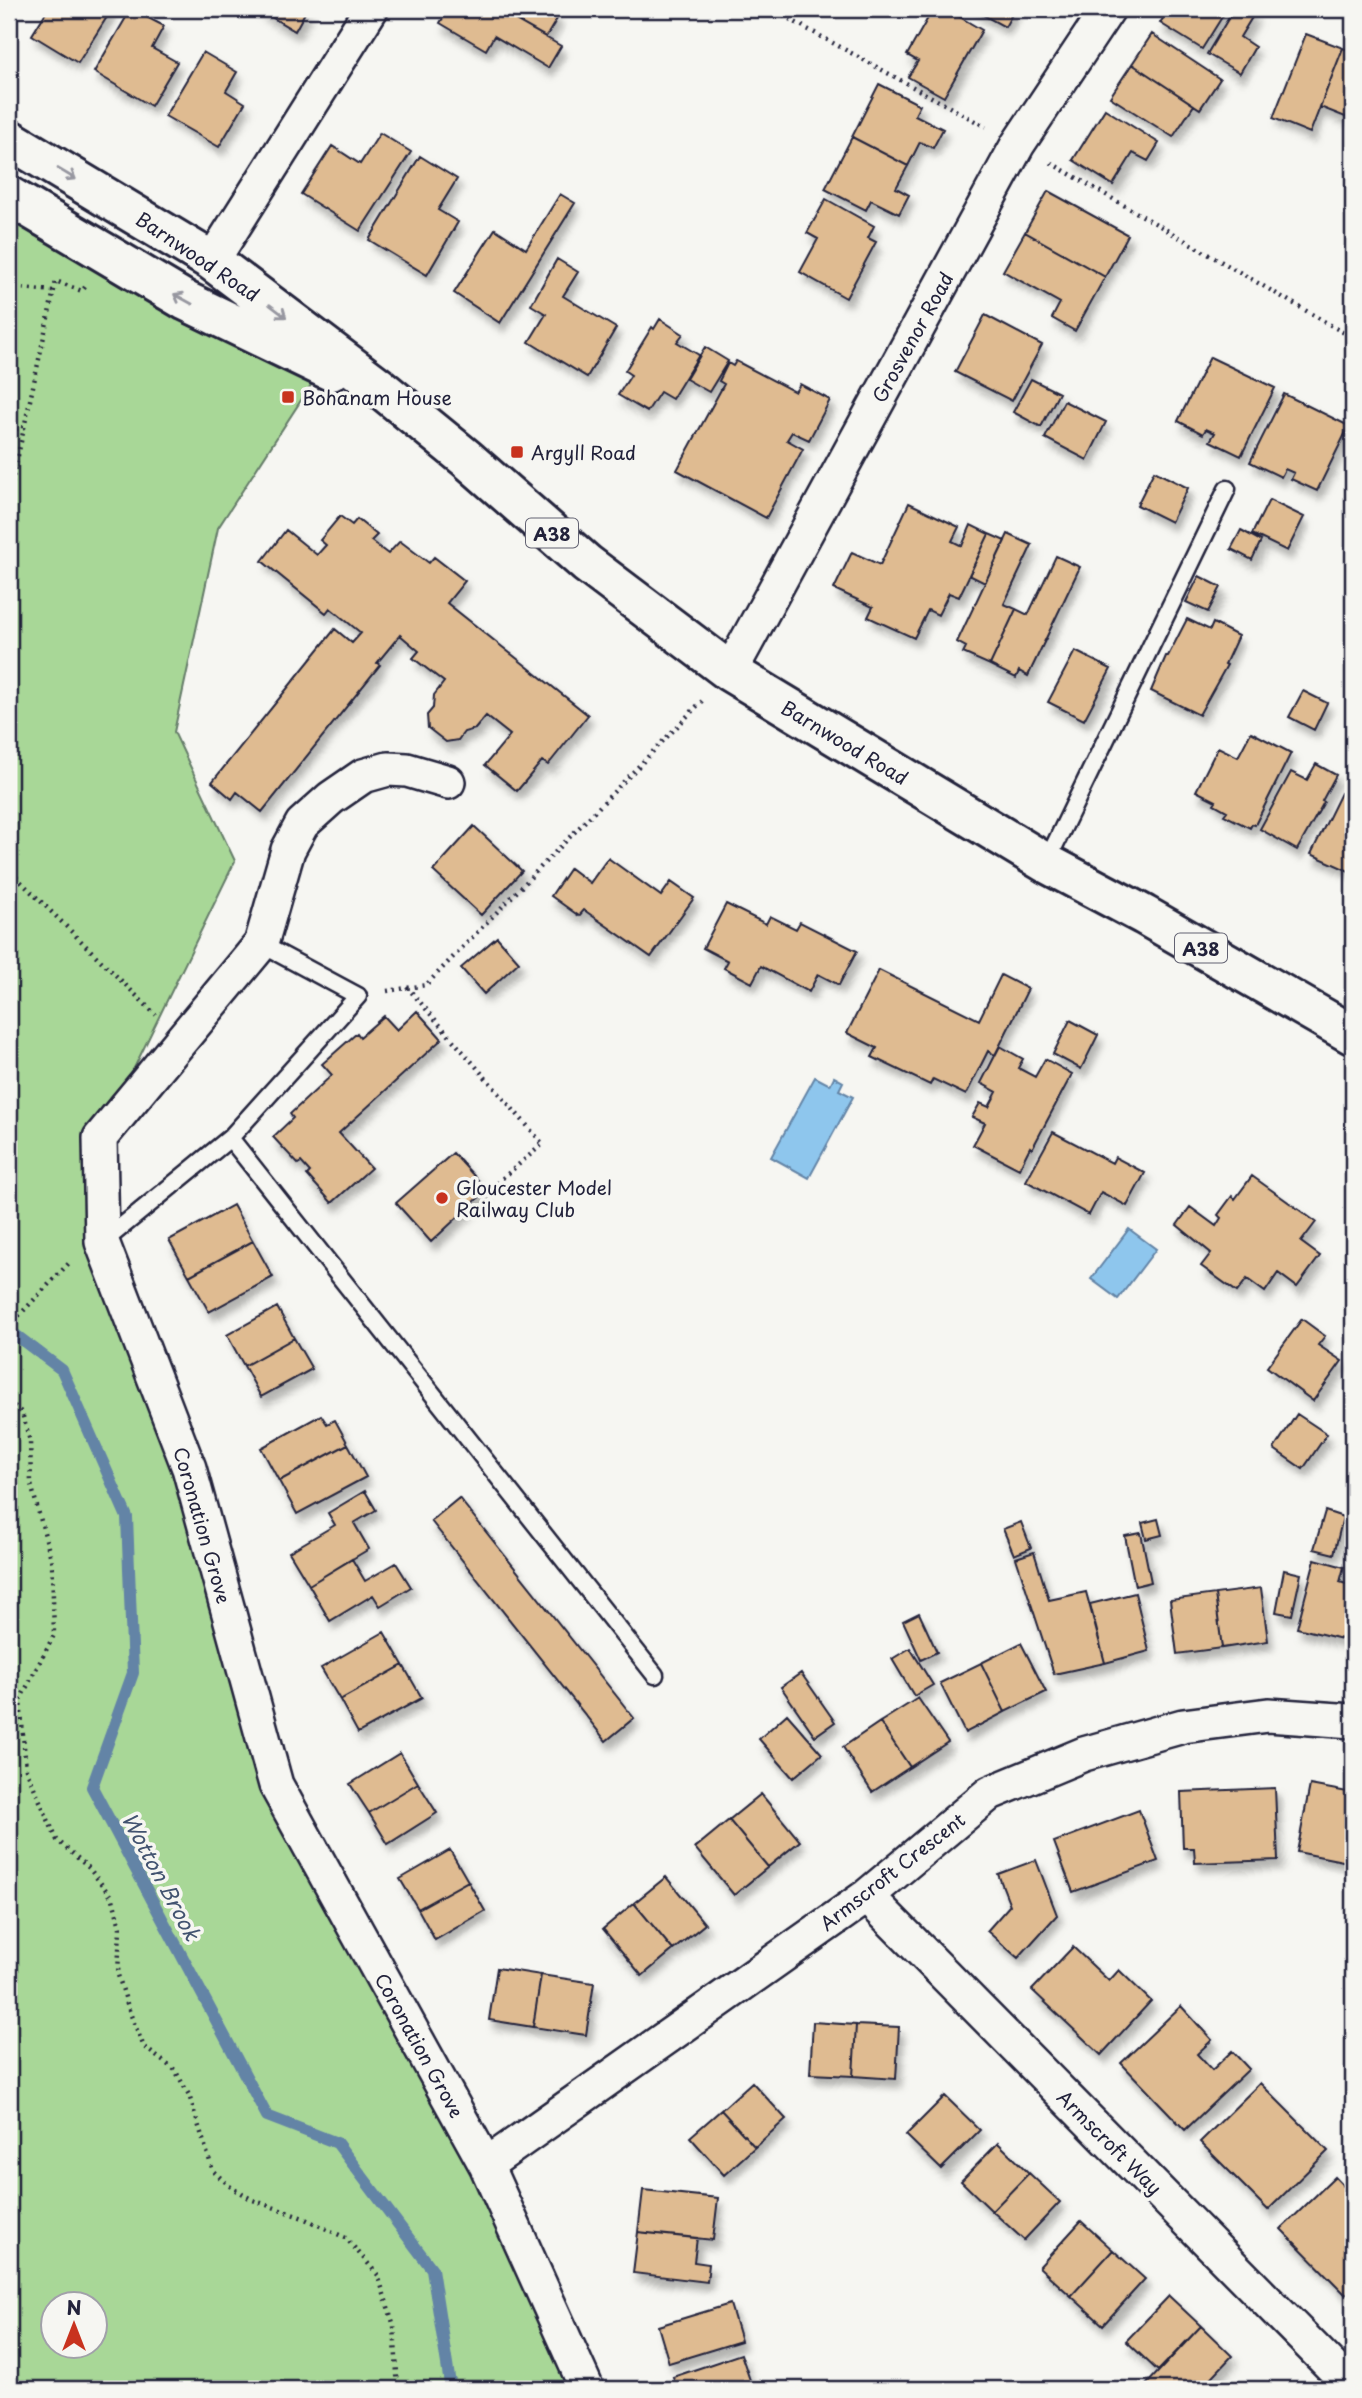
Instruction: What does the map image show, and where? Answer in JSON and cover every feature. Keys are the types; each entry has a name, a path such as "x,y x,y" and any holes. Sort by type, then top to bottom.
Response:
{"main road":[{"name":"Barnwood Road","path":"9,139 212,261 379,387 466,458 587,564 730,672 1046,863 1144,915 1353,1035"},
{"name":"Barnwood Road","path":"9,196 186,301 322,368 379,387"}],"street":[{"path":"212,261 372,9"},
{"name":"Grosvenor Road","path":"730,672 1018,144 1108,9"},
{"name":"Coronation Grove","path":"448,782 407,770 388,769 363,776 331,798 302,824 288,850 261,944 100,1138 102,1237 190,1468 276,1785 486,2165 587,2389"},
{"name":"Armscroft Crescent","path":"486,2165 867,1896 990,1793 1084,1754 1183,1726 1268,1715 1353,1721"},
{"name":"Armscroft Way","path":"867,1896 1353,2388"}],"lane":[{"path":"1046,863 1227,489"},
{"path":"102,1237 230,1138 358,996 261,944"},
{"path":"230,1138 654,1675"}],"path":[{"path":"771,9 1018,144 1353,338"},
{"path":"9,498 56,281 82,291 105,251"},
{"path":"9,287 54,291"},
{"path":"9,431 24,427"},
{"path":"358,996 426,985 730,672"},
{"path":"9,864 11,872 181,1040"},
{"path":"407,988 543,1144 498,1182"},
{"path":"9,1326 102,1237"},
{"path":"9,1401 22,1413 30,1441 31,1484 51,1562 54,1634 20,1700 26,1769 57,1840 89,1868 113,1899 120,1927 118,1975 130,2013 144,2047 175,2070 189,2095 213,2171 232,2188 253,2200 303,2218 346,2238 378,2275 394,2326 398,2389"}],"green space":[{"path":"9,196 322,368 218,528 174,732 235,861 100,1138 102,1242 276,1785 587,2389 9,2389"}],"water":[{"path":"815,1077 830,1085 834,1077 843,1082 839,1090 853,1097 809,1178 771,1157"},
{"path":"1129,1229 1156,1249 1118,1299 1091,1279"}],"building":[{"path":"48,9 112,9 78,63 32,35"},
{"path":"131,9 164,26 152,48 177,62 151,106 94,72"},
{"path":"258,9 307,9 295,31"},
{"path":"448,9 496,9 561,46 548,68 494,36 486,50 440,23"},
{"path":"496,9 544,9 558,17 546,37"},
{"path":"933,9 946,9 982,30 944,97 908,77 918,61 907,55"},
{"path":"972,9 1015,9 1005,27"},
{"path":"1169,9 1186,9 1196,15 1200,9 1227,9 1202,49 1160,23"},
{"path":"1234,9 1245,9 1254,14 1240,37 1255,47 1240,73 1207,54"},
{"path":"1152,34 1220,79 1200,109 1132,64"},
{"path":"1306,34 1343,48 1310,133 1273,118"},
{"path":"1343,48 1353,52 1353,120 1320,107"},
{"path":"203,52 237,72 226,91 245,103 219,147 165,116"},
{"path":"1132,64 1194,105 1173,137 1110,97"},
{"path":"879,84 920,105 915,115 943,129 933,148 920,142 908,166 852,137"},
{"path":"1105,109 1159,143 1148,161 1133,153 1113,185 1073,160"},
{"path":"380,133 411,152 360,231 301,194 332,146 360,164"},
{"path":"852,137 908,166 896,188 909,195 899,214 871,200 866,210 825,189"},
{"path":"420,156 457,179 438,210 458,222 427,275 369,240"},
{"path":"1048,191 1128,235 1105,277 1025,232"},
{"path":"560,194 575,203 500,323 454,293 495,229 526,249"},
{"path":"826,199 874,226 868,238 876,242 846,298 800,272 818,239 807,233"},
{"path":"1025,232 1105,277 1075,331 1052,318 1060,303 1003,271"},
{"path":"557,259 578,272 563,296 616,328 587,377 529,342 546,314 531,305"},
{"path":"985,315 1042,345 1012,401 955,372"},
{"path":"660,319 683,334 677,342 699,355 672,399 660,392 647,412 618,395 631,375 625,371 652,327 654,329"},
{"path":"705,347 728,361 709,392 686,379"},
{"path":"1210,357 1275,388 1241,456 1210,441 1215,433 1206,429 1203,434 1178,421"},
{"path":"736,361 795,392 800,384 830,400 809,440 792,432 787,440 803,449 766,518 677,470 724,384 719,381 728,363 733,366"},
{"path":"1031,379 1059,393 1041,427 1013,412"},
{"path":"1284,394 1349,426 1317,491 1291,479 1294,473 1285,469 1281,477 1250,462"},
{"path":"1064,401 1106,422 1087,460 1045,438"},
{"path":"1154,471 1188,488 1171,522 1137,505"},
{"path":"1269,500 1304,517 1287,551 1252,534"},
{"path":"909,503 959,527 952,541 962,546 971,525 989,534 959,597 949,593 938,615 928,610 914,638 868,617 873,607 834,589 852,552 880,565"},
{"path":"340,516 352,525 357,519 377,535 371,541 388,554 400,541 429,563 434,557 465,581 447,603 588,715 548,765 542,761 517,791 485,765 510,735 486,716 475,729 464,732 458,740 446,742 428,728 427,715 433,708 434,695 444,682 413,658 419,651 400,635 377,663 380,665 262,812 237,792 232,799 212,782 335,629 352,643 361,633 330,608 326,613 262,561 286,530 317,555 326,545 320,540"},
{"path":"1241,530 1261,541 1252,560 1231,549"},
{"path":"989,534 1005,541 985,583 969,575"},
{"path":"1008,534 1032,545 1004,604 1016,609 990,665 963,653 966,647 957,642"},
{"path":"1056,556 1080,567 1028,676 1019,671 1016,678 990,665 1016,609 1028,615"},
{"path":"1199,576 1221,587 1208,612 1186,602"},
{"path":"1187,619 1210,630 1213,623 1238,636 1225,664 1227,665 1199,715 1151,691 1166,656"},
{"path":"1075,651 1111,669 1084,720 1048,702"},
{"path":"1303,691 1327,703 1314,730 1289,717"},
{"path":"1251,732 1291,753 1255,825 1252,824 1250,828 1224,815 1227,811 1214,804 1216,801 1196,791 1218,747 1238,757"},
{"path":"1316,764 1336,775 1297,850 1260,829 1291,772 1307,780"},
{"path":"1341,793 1353,798 1351,872 1311,854"},
{"path":"474,826 522,871 481,915 433,871"},
{"path":"608,858 661,896 671,882 694,898 651,957 584,910 579,916 551,896 570,868 590,883"},
{"path":"726,904 766,924 770,916 796,929 800,922 857,951 839,985 818,974 809,992 761,966 752,983 724,968 728,961 703,948"},
{"path":"497,937 519,962 484,994 461,968"},
{"path":"879,970 979,1020 1001,975 1028,989 995,1055 988,1051 966,1095 933,1079 930,1085 872,1057 877,1048 847,1033"},
{"path":"417,1011 442,1039 339,1133 371,1168 332,1203 307,1175 310,1172 301,1162 298,1164 273,1137 293,1118 290,1114 332,1075 322,1064 357,1033 360,1037 384,1016 397,1030"},
{"path":"1070,1020 1098,1035 1081,1069 1053,1054"},
{"path":"1000,1046 1023,1059 1018,1068 1035,1077 1045,1059 1072,1074 1019,1169 973,1145 985,1123 972,1117 980,1103 989,1107 997,1092 981,1083"},
{"path":"1053,1132 1112,1163 1115,1157 1145,1173 1127,1206 1101,1192 1089,1215 1026,1181"},
{"path":"453,1153 487,1190 431,1242 396,1203"},
{"path":"1252,1176 1316,1222 1301,1242 1320,1256 1297,1287 1278,1273 1265,1292 1247,1279 1237,1292 1201,1266 1211,1253 1177,1225 1190,1207 1216,1226 1221,1218 1218,1215 1232,1196 1235,1199"},
{"path":"233,1205 253,1241 189,1276 169,1240"},
{"path":"253,1241 273,1277 209,1312 189,1276"},
{"path":"277,1307 294,1338 244,1366 227,1335"},
{"path":"1302,1319 1325,1336 1318,1345 1342,1361 1313,1401 1267,1367"},
{"path":"294,1338 312,1369 261,1397 244,1366"},
{"path":"1297,1414 1327,1434 1303,1469 1274,1449"},
{"path":"321,1415 327,1424 335,1420 348,1444 279,1481 261,1448"},
{"path":"348,1444 366,1477 297,1514 279,1481"},
{"path":"365,1491 376,1510 354,1523 369,1549 309,1585 289,1552 335,1525 328,1513"},
{"path":"459,1498 634,1718 606,1741 431,1521"},
{"path":"1325,1511 1343,1517 1334,1554 1314,1549"},
{"path":"1158,1519 1162,1535 1146,1539 1142,1523"},
{"path":"1021,1522 1031,1548 1014,1555 1003,1529"},
{"path":"1141,1533 1151,1582 1135,1586 1125,1536"},
{"path":"1034,1552 1049,1600 1086,1592 1105,1663 1054,1674 1016,1558"},
{"path":"352,1559 365,1581 396,1563 411,1587 380,1606 373,1595 330,1621 309,1585"},
{"path":"1315,1559 1344,1567 1340,1582 1353,1586 1353,1597 1342,1639 1297,1628"},
{"path":"1284,1570 1301,1574 1292,1615 1276,1612"},
{"path":"1261,1588 1268,1641 1222,1648 1215,1594"},
{"path":"1135,1593 1149,1651 1105,1663 1090,1604"},
{"path":"1215,1594 1222,1648 1177,1654 1170,1600"},
{"path":"1353,1597 1353,1642 1342,1639"},
{"path":"919,1613 937,1652 921,1660 903,1621"},
{"path":"384,1632 403,1665 340,1700 321,1668"},
{"path":"1021,1643 1046,1692 1005,1712 981,1663"},
{"path":"910,1648 933,1685 914,1696 892,1659"},
{"path":"981,1663 1005,1712 965,1733 940,1683"},
{"path":"403,1665 422,1698 358,1733 340,1700"},
{"path":"801,1673 835,1722 815,1736 781,1687"},
{"path":"918,1698 948,1742 910,1767 880,1722"},
{"path":"787,1714 822,1754 793,1778 759,1739"},
{"path":"880,1722 910,1767 872,1792 843,1747"},
{"path":"400,1753 418,1783 369,1813 350,1784"},
{"path":"418,1783 437,1813 388,1844 369,1813"},
{"path":"1310,1785 1353,1793 1353,1863 1297,1852"},
{"path":"1275,1788 1278,1860 1195,1863 1194,1848 1183,1848 1181,1792"},
{"path":"761,1794 800,1841 768,1867 729,1820"},
{"path":"1139,1810 1158,1861 1073,1892 1054,1842"},
{"path":"729,1820 768,1867 734,1895 695,1848"},
{"path":"450,1850 468,1881 418,1909 400,1879"},
{"path":"1036,1860 1057,1915 1018,1958 987,1931 1010,1905 998,1874"},
{"path":"666,1877 705,1924 673,1950 634,1903"},
{"path":"468,1881 485,1911 435,1940 418,1909"},
{"path":"634,1903 673,1950 642,1976 603,1929"},
{"path":"1073,1947 1109,1981 1119,1970 1151,2001 1101,2055 1032,1990"},
{"path":"497,1968 541,1975 533,2027 489,2020"},
{"path":"541,1975 594,1983 586,2035 533,2027"},
{"path":"1181,2006 1212,2040 1197,2054 1212,2070 1232,2051 1249,2069 1185,2130 1121,2063"},
{"path":"813,2022 856,2025 853,2076 810,2074"},
{"path":"856,2025 899,2027 896,2079 853,2076"},
{"path":"752,2082 786,2119 755,2147 721,2110"},
{"path":"1260,2083 1328,2151 1268,2210 1200,2142"},
{"path":"945,2096 980,2130 941,2169 906,2135"},
{"path":"721,2110 755,2147 724,2175 690,2137"},
{"path":"998,2143 1029,2173 992,2211 961,2181"},
{"path":"1029,2173 1060,2202 1024,2240 992,2211"},
{"path":"1335,2177 1353,2196 1353,2288 1346,2295 1281,2229"},
{"path":"643,2190 718,2198 713,2240 638,2232"},
{"path":"1081,2221 1113,2250 1071,2296 1039,2267"},
{"path":"638,2232 697,2238 694,2262 709,2264 707,2282 633,2273"},
{"path":"1113,2250 1145,2279 1103,2325 1071,2296"},
{"path":"1169,2296 1201,2326 1158,2371 1126,2341"},
{"path":"730,2304 741,2341 669,2363 658,2326"},
{"path":"1201,2326 1232,2356 1201,2389 1191,2389 1184,2383 1178,2389 1148,2389 1145,2386"},
{"path":"741,2354 753,2389 677,2389 673,2377"}],"waterway":[{"name":"Wotton Brook","path":"9,1330 62,1370 127,1517 133,1673 92,1787 267,2116 337,2143 432,2269 449,2389"}],"place":[{"name":"Bohanam House","path":"288,397"},
{"name":"Argyll Road","path":"517,452"},
{"name":"Gloucester Model Railway Club","path":"442,1198"}]}
